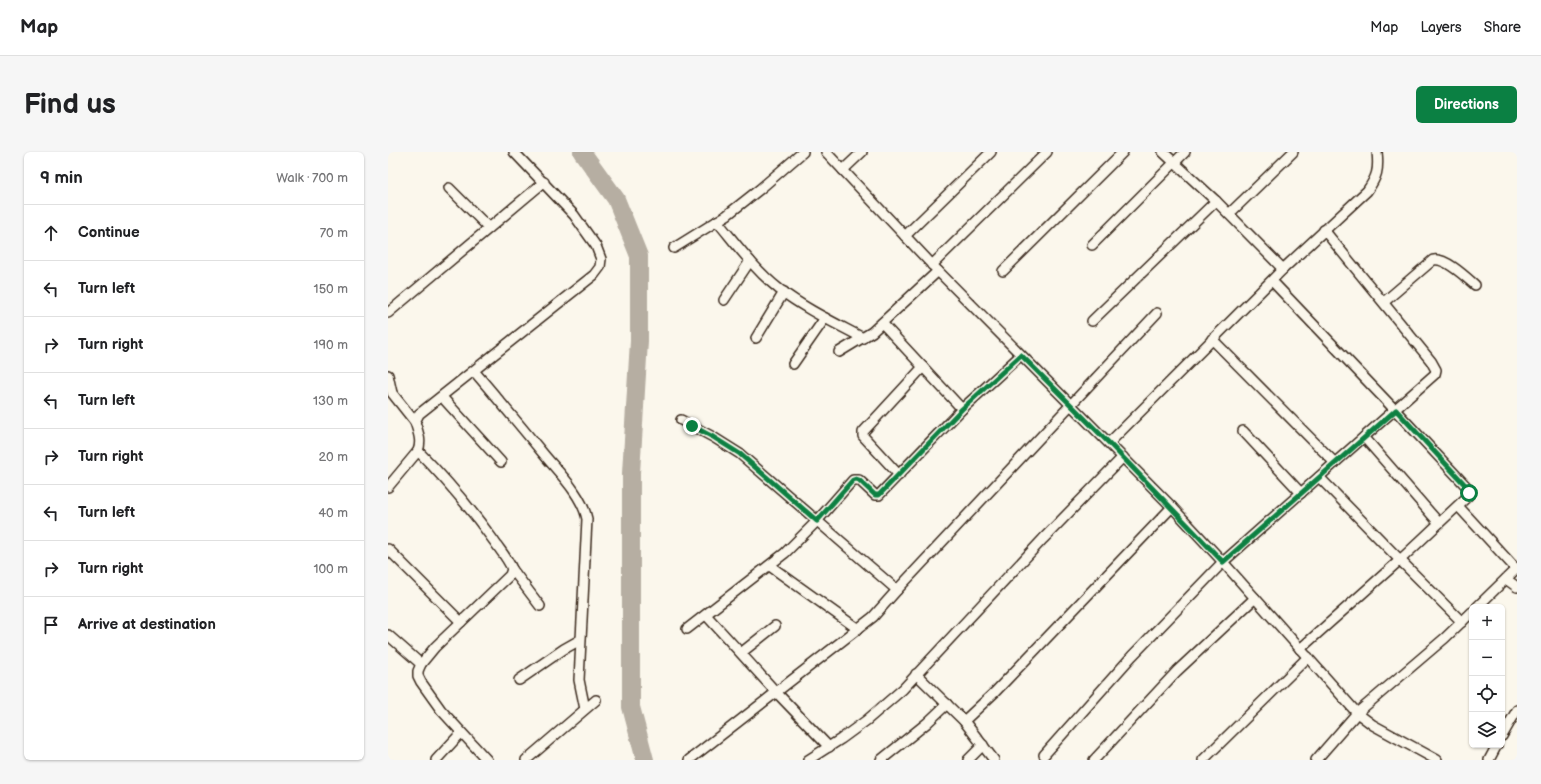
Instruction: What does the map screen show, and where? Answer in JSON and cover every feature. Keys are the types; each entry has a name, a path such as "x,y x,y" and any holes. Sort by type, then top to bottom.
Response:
{"street":[{"path":"415,422 419,414 594,276 600,267 601,259 596,246 574,215 514,152"},
{"path":"674,248 717,221 760,189 803,152"},
{"path":"826,152 935,268 1172,507 1357,713 1373,725 1437,760"},
{"path":"843,170 862,152"},
{"path":"905,236 991,152"},
{"path":"840,352 863,338 882,323 1047,152"},
{"path":"1003,271 1123,152"},
{"path":"1163,152 1216,201 1283,269"},
{"path":"1092,246 1185,152"},
{"path":"1229,214 1293,152"},
{"path":"1109,443 1283,269 1366,191 1375,180 1378,165 1377,152"},
{"path":"388,313 544,182"},
{"path":"449,188 489,228"},
{"path":"1092,321 1216,201"},
{"path":"717,221 750,261 784,292 825,318 863,338"},
{"path":"1044,755 1132,656 1223,562 1435,374 1436,370 1432,361 1324,230"},
{"path":"1384,302 1433,260 1437,259 1446,262 1475,284"},
{"path":"724,300 750,261"},
{"path":"1272,280 1396,410 1468,488 1469,493 1458,506 1400,560 1300,649"},
{"path":"756,338 784,292"},
{"path":"689,760 873,617 1157,314"},
{"path":"793,364 825,318"},
{"path":"882,323 962,409"},
{"path":"1212,339 1335,462"},
{"path":"687,629 785,553 817,521 853,480 859,480 877,496 962,409 1021,355"},
{"path":"899,475 863,436 862,432 923,367"},
{"path":"474,371 562,477 581,501 585,509 587,519 579,680 585,709"},
{"path":"388,375 392,392 415,422 420,440 418,451 388,487"},
{"path":"442,397 501,462"},
{"path":"681,420 713,437 740,454 897,590"},
{"path":"1243,432 1301,493"},
{"path":"1364,437 1439,523"},
{"path":"418,451 463,500 540,606"},
{"path":"808,760 867,720 903,689 1043,539 1123,457"},
{"path":"1319,477 1462,622"},
{"path":"1458,506 1516,569 1480,604"},
{"path":"964,721 995,692 1172,507"},
{"path":"388,549 461,622"},
{"path":"770,566 858,629"},
{"path":"487,760 441,710 421,682 418,676 418,671 435,647 510,575 512,569"},
{"path":"1506,579 1517,587"},
{"path":"1094,760 1177,671 1255,598"},
{"path":"706,615 776,692 829,747"},
{"path":"1316,760 1357,713 1469,615"},
{"path":"741,653 775,626"},
{"path":"388,635 422,664"},
{"path":"519,680 564,649 580,640"},
{"path":"1204,760 1308,657"},
{"path":"916,674 964,721 994,760"},
{"path":"526,760 596,700"},
{"path":"881,760 922,728 947,704"},
{"path":"1505,731 1517,710"},
{"path":"436,760 461,733"},
{"path":"968,760 983,745"},
{"path":"1490,760 1496,748"}],"waterway":[{"path":"582,152 616,199 639,256 639,341 631,473 631,707 645,760"}],"route":[{"path":"692,426 740,454 817,521 853,480 859,480 875,495 879,495 962,409 1021,355 1172,507 1223,562 1396,410 1468,488 1469,493"}]}
